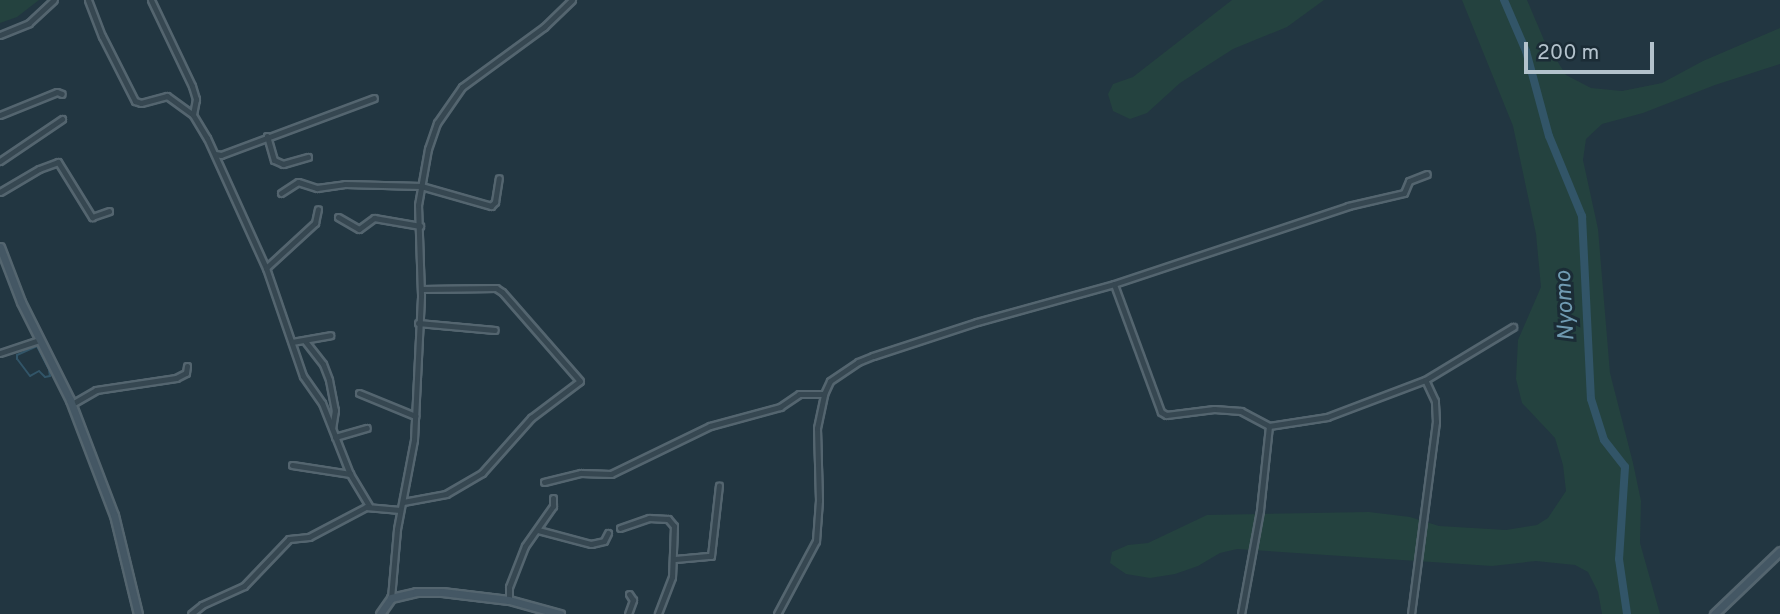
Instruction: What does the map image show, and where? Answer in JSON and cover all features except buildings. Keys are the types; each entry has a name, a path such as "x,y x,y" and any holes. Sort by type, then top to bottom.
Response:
{"main road":[{"path":"0,247 39,341 72,404 114,515 138,614"},
{"path":"1714,614 1780,551"},
{"path":"380,614 391,598 416,592 442,592 509,600 560,614"}],"street":[{"path":"0,35 29,23 54,0"},
{"path":"88,0 102,36 135,101 141,103 167,96 193,115 215,154 266,268 303,376 319,397 350,474 369,506"},
{"path":"151,0 192,86 196,99 193,115"},
{"path":"391,598 400,510 415,415 418,323 422,289 421,186 435,128 450,101 470,79 544,27 572,0"},
{"path":"0,115 57,92 62,94"},
{"path":"215,154 221,155 374,98"},
{"path":"0,161 62,119"},
{"path":"267,136 274,160 283,164 308,157"},
{"path":"0,192 39,169 58,162 92,216 109,211"},
{"path":"777,614 816,541 819,500 817,428 824,394 830,381 858,362 977,322 1114,284 1348,206 1404,193 1409,181 1427,174"},
{"path":"281,193 298,182 317,188 345,184 421,186 491,206 499,178"},
{"path":"266,268 315,223 318,209"},
{"path":"338,217 359,229 374,218 420,226"},
{"path":"1114,284 1161,412 1166,415 1214,409 1241,411 1269,426 1327,417 1425,380 1513,327"},
{"path":"403,502 446,494 482,473 531,418 580,381 558,352 496,288 448,291 422,289"},
{"path":"418,323 495,330"},
{"path":"292,342 330,335"},
{"path":"0,354 39,341"},
{"path":"304,341 323,364 329,380 335,410 332,429"},
{"path":"72,404 96,390 176,378 186,373 187,366"},
{"path":"1411,614 1436,422 1435,401 1425,380"},
{"path":"359,393 415,415"},
{"path":"544,482 581,473 611,474 710,426 780,407 799,394 824,394"},
{"path":"1241,614 1261,510 1269,426"},
{"path":"335,437 367,428"},
{"path":"292,465 350,474"},
{"path":"675,559 711,556 719,485"},
{"path":"509,600 509,587 525,546 553,506 553,498"},
{"path":"191,614 202,605 244,586 289,538 309,537 369,506 400,510"},
{"path":"620,528 649,518 668,519 674,526 675,559 658,614"},
{"path":"538,530 591,544 604,541 608,533"},
{"path":"628,614 633,600 629,594"}],"green space":[{"path":"0,0 39,0 17,17 0,23"},
{"path":"1232,0 1324,0 1287,27 1233,49 1180,83 1147,113 1130,119 1113,111 1108,94 1113,84 1133,77"},
{"path":"1462,0 1527,0 1544,40 1566,75 1591,88 1622,91 1662,83 1703,61 1780,28 1780,64 1715,85 1643,113 1602,124 1586,139 1583,160 1598,229 1610,373 1641,501 1640,543 1660,614 1602,614 1598,592 1588,572 1575,565 1536,561 1492,566 1237,549 1220,553 1198,566 1175,574 1150,578 1126,574 1110,563 1112,552 1128,545 1148,543 1207,515 1369,512 1410,517 1439,526 1506,530 1537,525 1548,518 1566,491 1563,465 1555,438 1522,403 1516,379 1518,340 1541,287 1536,234 1513,126"}],"waterway":[{"name":"Nyomo","path":"1504,0 1526,51 1549,136 1582,216 1591,399 1604,440 1625,467 1619,559 1627,614"},
{"path":"37,346 49,370 50,376 45,377 39,371 30,376 17,359 17,355 37,346"}]}
